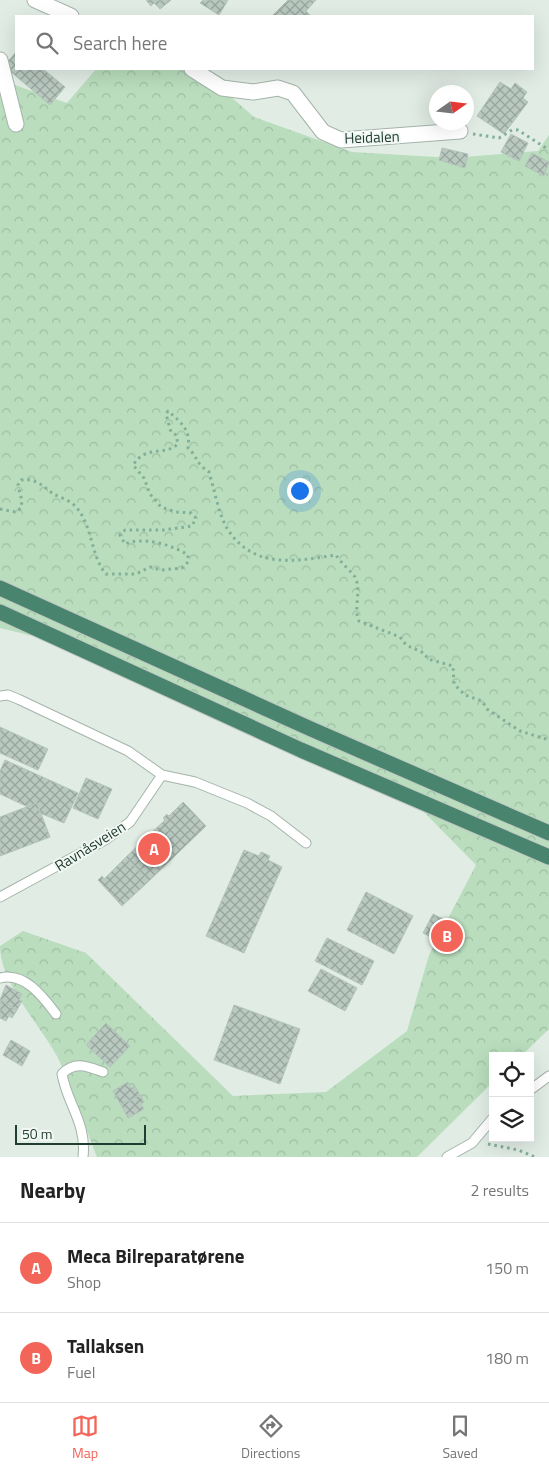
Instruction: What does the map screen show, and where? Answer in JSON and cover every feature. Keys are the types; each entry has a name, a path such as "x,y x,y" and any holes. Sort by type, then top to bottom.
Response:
{"highway":[{"path":"0,588 311,729 549,832"},
{"path":"0,612 301,750 549,856"}],"street":[{"path":"35,0 69,15"},
{"path":"0,60 16,124"},
{"name":"Heidalen","path":"194,70 222,88 254,92 278,88 293,93 323,132 341,140 460,131"}],"lane":[{"path":"0,696 8,695 18,699 128,751 162,775 196,782 247,803 271,816 306,843"},
{"name":"Ravnåsveien","path":"0,897 85,852 130,822 162,775"},
{"path":"0,978 6,976 26,982 38,991 56,1014"},
{"path":"83,1157 81,1122 64,1086 62,1074 66,1069 78,1065 103,1072"},
{"path":"534,1087 549,1076"},
{"path":"447,1157 472,1143 489,1123"}],"path":[{"path":"460,131 498,138 512,130 518,130 549,150"},
{"path":"0,509 16,512 22,508 18,485 21,480 28,479 42,483 52,493 73,504 91,536 101,568 106,574 136,574 150,567 161,570 182,568 188,562 188,555 178,548 148,541 125,544 120,536 125,530 164,530 192,526 196,518 191,513 176,512 162,507 150,494 144,478 133,465 139,455 173,448 178,444 176,435 171,432 166,414 168,411 180,421 188,432 188,448 193,452 198,465 209,472 228,530 252,554 298,561 336,556 355,577 357,599 355,612 359,621 400,637 406,645 424,653 428,659 453,666 454,684 465,695 482,701 487,709 520,731 549,740"},
{"path":"472,1143 518,1150 535,1157"}],"green space":[{"path":"95,70 200,70 254,117 352,152 453,158 538,151 549,135 549,1029 525,1052 489,1052 489,1086 417,1157 97,1157 59,1060 23,1005 7,975 0,946 23,931 86,953 233,1096 326,1092 407,1031 429,955 476,865 414,802 41,638 0,628 0,80 67,103"}],"building":[{"path":"146,0 171,0 160,9 154,3 151,6"},
{"path":"203,0 228,0 219,15 200,3"},
{"path":"288,0 316,0 306,11 310,15 273,15"},
{"path":"15,53 15,70 44,70 65,87 50,105 4,66"},
{"path":"500,82 511,89 515,83 527,92 523,98 528,102 504,134 477,116"},
{"path":"511,134 528,143 519,161 501,152"},
{"path":"442,148 468,154 465,168 439,160"},
{"path":"532,153 549,162 544,176 525,166"},
{"path":"0,727 48,749 38,770 0,753"},
{"path":"5,760 78,793 64,823 40,813 37,803 28,807 0,794 0,771"},
{"path":"86,778 112,789 98,819 73,808"},
{"path":"183,802 206,826 149,881 126,857 165,820 163,818 167,814 169,816"},
{"path":"37,803 50,837 0,856 0,817"},
{"path":"244,850 259,856 261,852 270,856 268,860 282,867 244,953 206,936"},
{"path":"126,857 149,881 122,906 98,880 102,876 104,879"},
{"path":"366,892 413,916 394,954 347,930"},
{"path":"433,914 451,923 441,942 423,933"},
{"path":"327,938 374,961 362,985 315,961"},
{"path":"321,969 357,988 345,1011 308,991"},
{"path":"6,985 22,994 19,1000 22,1001 17,1010 0,1000"},
{"path":"0,1000 17,1010 12,1018 9,1016 6,1021 0,1018"},
{"path":"234,1005 300,1029 280,1084 214,1060"},
{"path":"106,1023 130,1046 110,1067 86,1045"},
{"path":"11,1040 30,1051 22,1066 3,1055"},
{"path":"128,1082 131,1088 135,1086 140,1095 121,1105 113,1091"},
{"path":"140,1095 144,1102 141,1104 144,1109 128,1118 121,1105"}],"place":[{"name":"Meca Bilreparatørene","path":"154,849"},
{"name":"Tallaksen","path":"447,936"}]}
